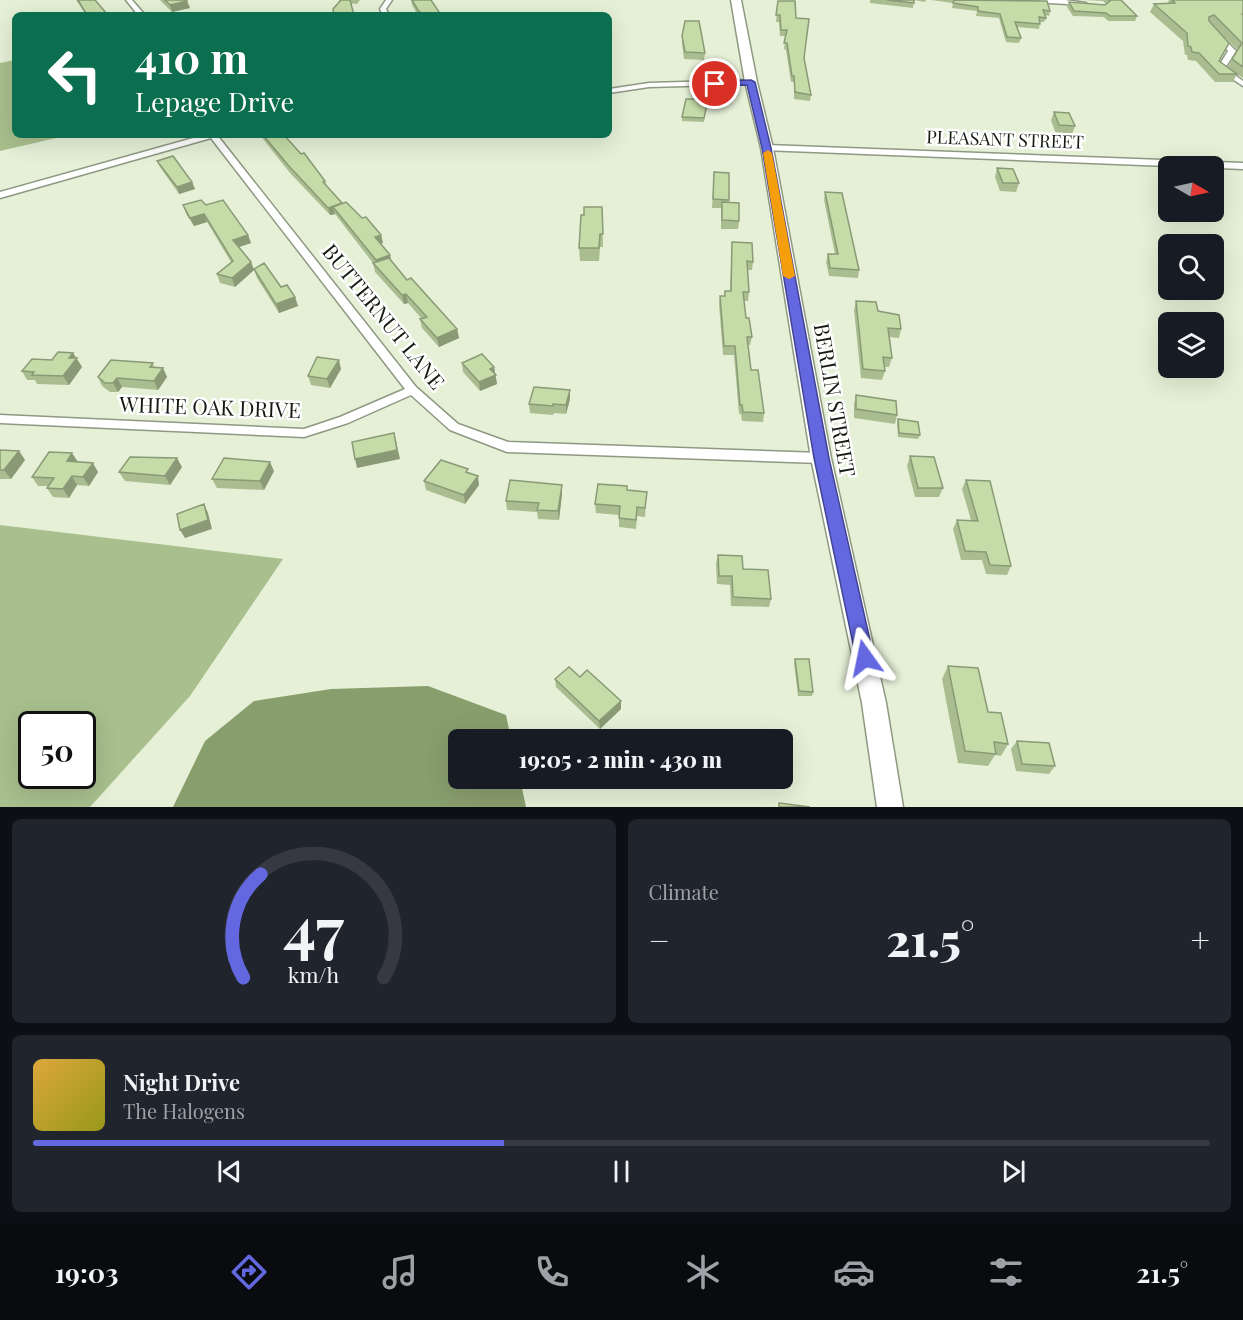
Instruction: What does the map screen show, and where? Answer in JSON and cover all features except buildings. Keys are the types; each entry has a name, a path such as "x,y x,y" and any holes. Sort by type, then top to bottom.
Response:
{"main road":[{"name":"BERLIN STREET","path":"736,0 751,82 767,148 821,458 874,703 890,807"}],"street":[{"path":"129,0 139,12"},
{"path":"1033,0 1091,4"},
{"path":"1210,27 1232,51 1221,69 1243,84"},
{"path":"612,91 650,85 751,82"},
{"path":"0,195 202,138"},
{"name":"BUTTERNUT LANE","path":"215,138 411,390 454,427 507,447 821,458"},
{"name":"PLEASANT STREET","path":"767,148 1243,166"},
{"name":"WHITE OAK DRIVE","path":"0,419 304,433 344,420 411,390"}],"shaded area":[{"path":"12,61 12,138 56,138 0,151 0,63"},
{"path":"0,525 283,559 190,696 90,807 0,807"},
{"path":"428,686 506,715 509,729 448,729 448,789 522,789 526,807 173,807 205,741 254,701 331,689"}],"slow traffic":[{"path":"768,153 789,276"}],"route":[{"path":"715,84 751,82 767,148 821,458 865,658"}]}
